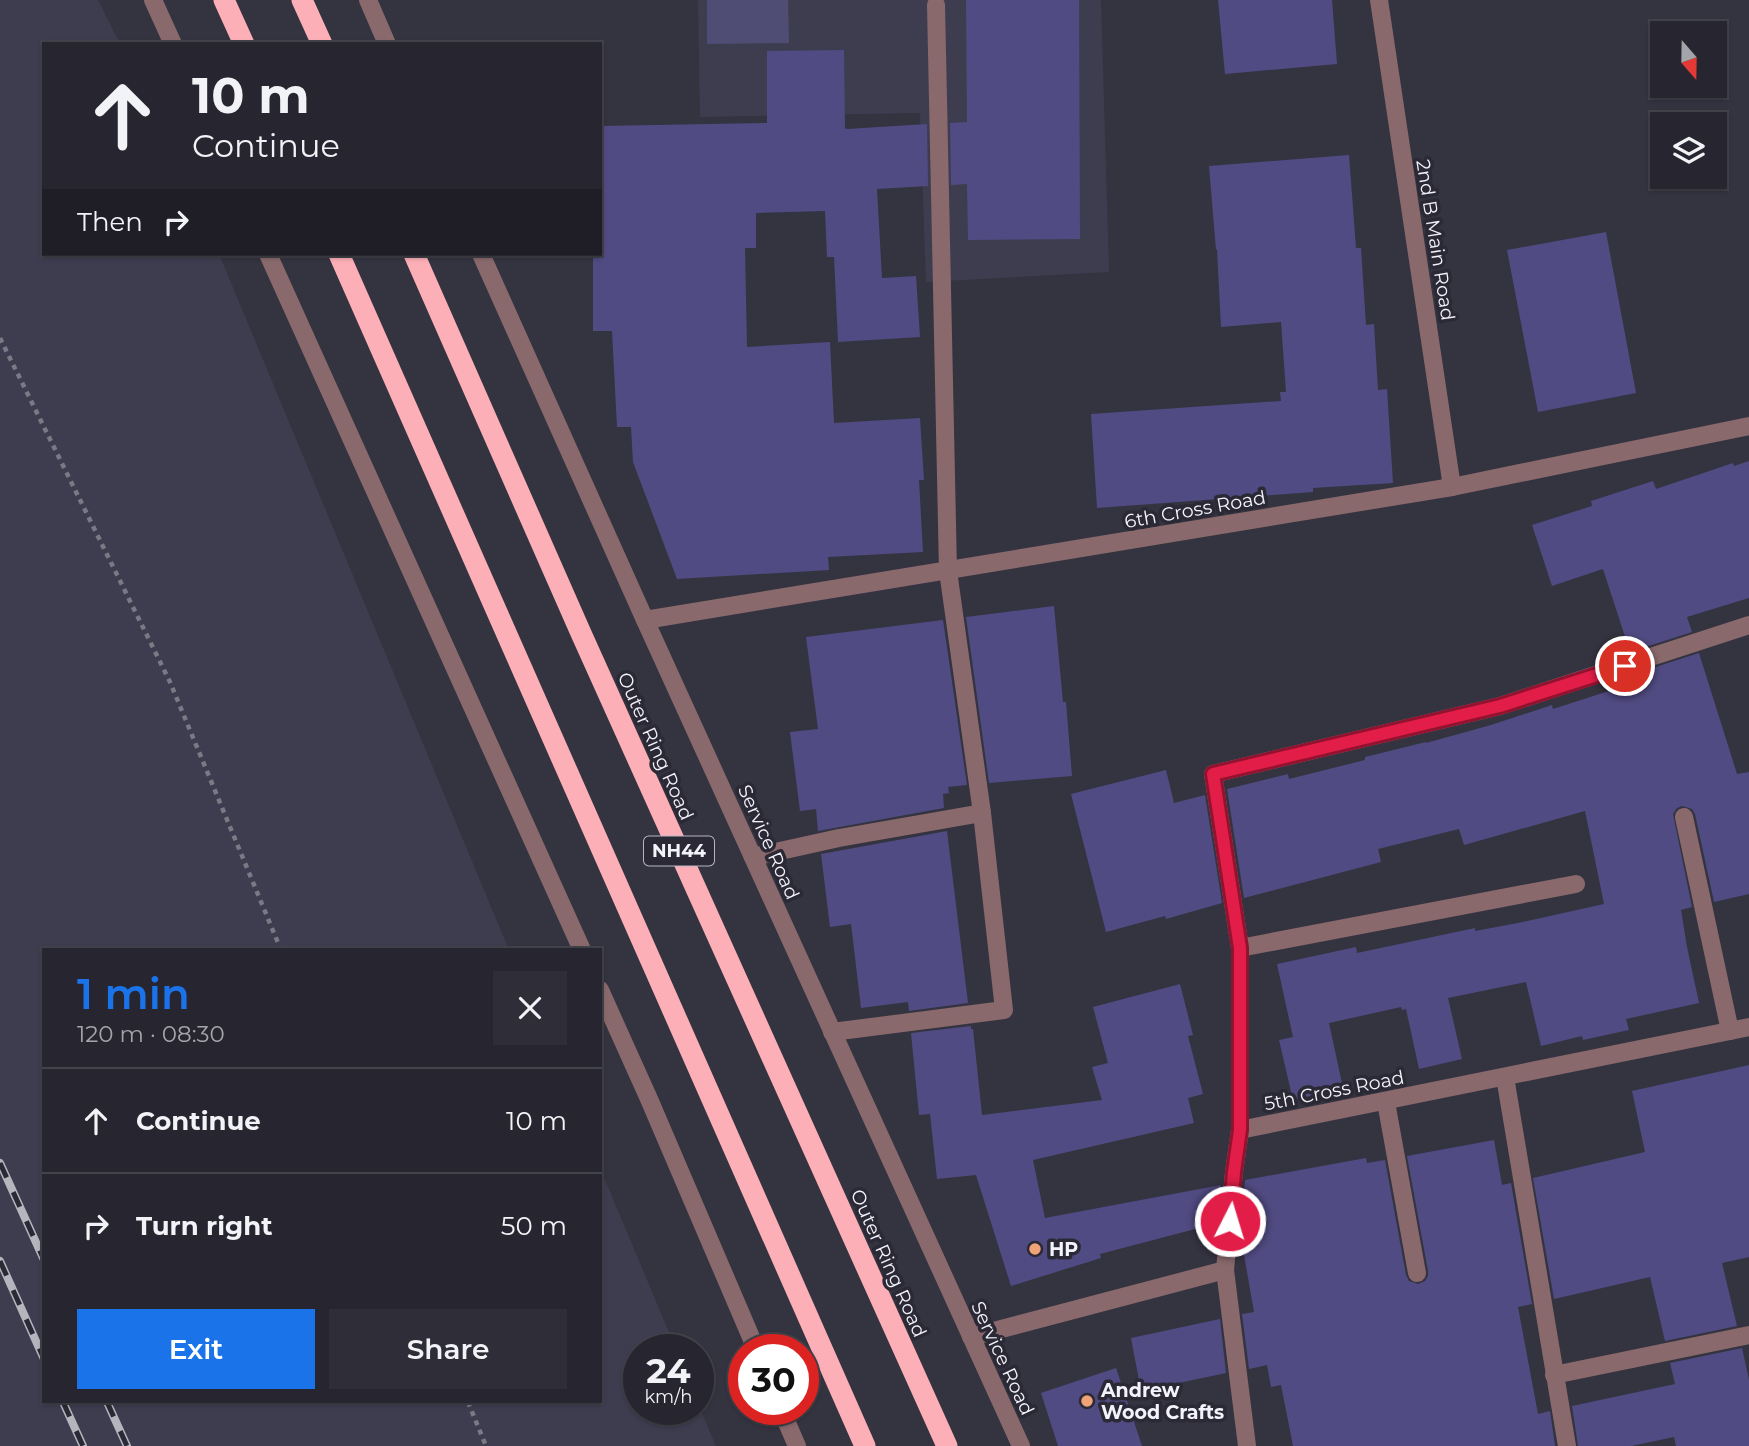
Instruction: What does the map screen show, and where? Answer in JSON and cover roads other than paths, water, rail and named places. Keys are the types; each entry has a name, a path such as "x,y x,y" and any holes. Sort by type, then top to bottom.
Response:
{"highway":[{"path":"225,0 243,42"},
{"path":"302,0 321,42"},
{"path":"340,256 865,1446"},
{"name":"Outer Ring Road","path":"415,256 580,631 947,1446"}],"street":[{"path":"153,0 172,42"},
{"path":"368,0 386,42"},
{"name":"2nd B Main Road","path":"1379,0 1452,487"},
{"path":"832,1032 1004,1010 982,813 948,571 936,5"},
{"path":"269,256 581,948"},
{"name":"Service Road","path":"482,256 1021,1446"},
{"name":"6th Cross Road","path":"645,620 1452,487 1749,426"},
{"path":"1247,1446 1226,1270 1240,1130 1240,948 1213,774 1500,706 1749,625"},
{"path":"753,857 839,838 982,813"},
{"path":"1684,817 1730,1031"},
{"path":"1240,948 1576,884"},
{"path":"602,994 750,1334"},
{"name":"5th Cross Road","path":"1240,1130 1749,1027"},
{"path":"1505,1077 1567,1446"},
{"path":"1386,1102 1417,1273"},
{"path":"971,1337 1226,1270"},
{"path":"1554,1375 1749,1335"},
{"path":"788,1425 797,1446"}],"railway":[{"path":"0,1163 42,1256"},
{"path":"0,1261 42,1355"},
{"path":"63,1403 83,1446"},
{"path":"107,1403 127,1446"}],"place":[{"name":"HP","path":"1035,1249"},
{"name":"Andrew Wood Crafts","path":"1087,1401"}]}
